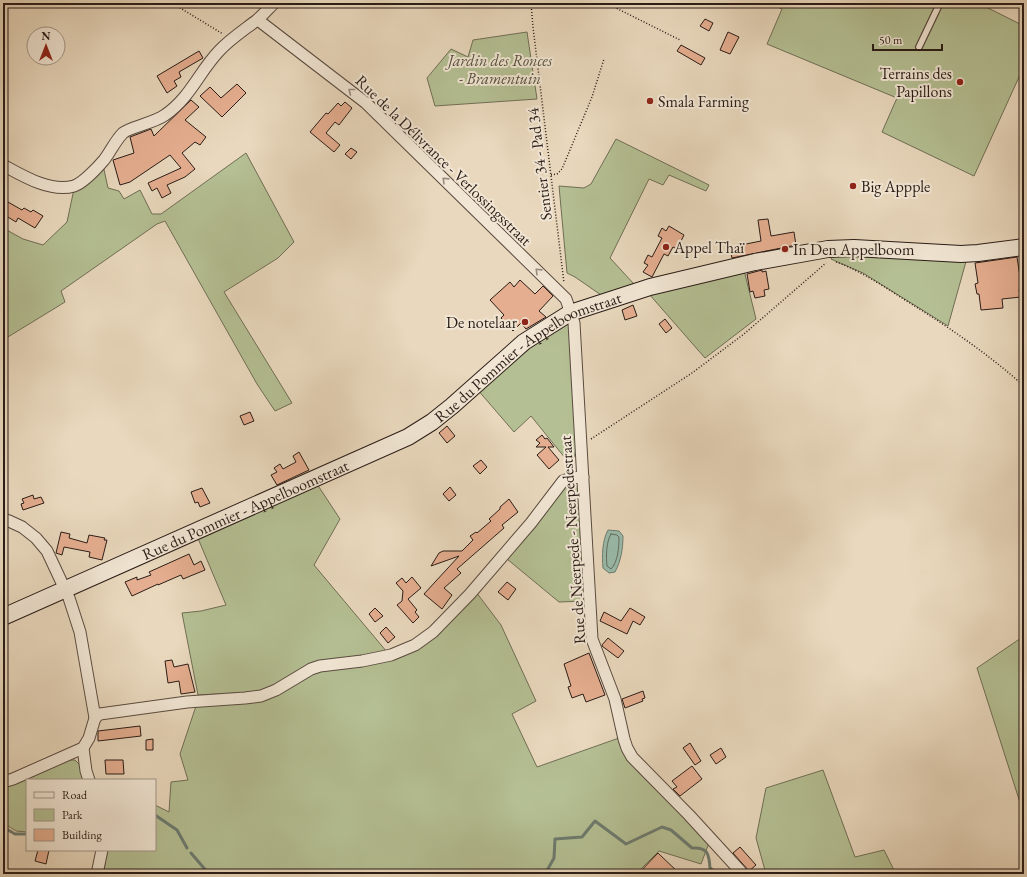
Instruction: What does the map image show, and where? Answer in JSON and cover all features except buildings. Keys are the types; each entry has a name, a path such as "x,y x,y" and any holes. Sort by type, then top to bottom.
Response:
{"street":[{"path":"3,165 28,178 49,186 65,187 76,185 86,178 104,160 116,141 125,132 151,123 165,115 181,102 190,92 209,62 231,39 258,20 274,3"},
{"name":"Rue de la Délivrance - Verlossingsstraat","path":"258,20 366,103 568,306"},
{"name":"Rue du Pommier - Appelboomstraat","path":"4,616 408,437 432,422 452,406 524,342 568,306 755,262 828,249 854,248 961,254 1024,247"},
{"name":"Rue de Neerpede - Neerpedestraat","path":"568,306 574,323 592,639 615,699 627,748 639,764 689,815 743,874"},
{"path":"95,718 100,714 187,702 261,696 276,690 308,671 320,666 362,661 384,656 415,645 432,632 470,594 531,523 563,481 572,478 583,478"},
{"path":"3,520 22,527 36,538 47,551 65,589 80,632 95,718 89,738 83,748 3,782"},
{"path":"83,748 89,779"},
{"path":"97,874 102,851"}],"lane":[{"path":"919,47 940,3"}],"path":[{"path":"172,3 231,39"},
{"name":"Sentier 34 - Pad 34","path":"531,3 568,306"},
{"path":"606,3 680,40"},
{"path":"551,175 557,174 562,169 592,97 604,59"},
{"path":"581,446 692,373 744,334 830,260"},
{"path":"836,262 860,272 926,313 1003,367 1024,386"}],"green space":[{"name":"Terrains des Papillons","path":"769,3 978,3 1024,26 1024,66 974,176 882,132 897,98 767,44 782,9"},
{"name":"Jardin des Ronces - Bramentuin","path":"527,32 537,99 435,106 427,78 451,49 468,57 473,40"},
{"path":"616,139 709,185 706,191 669,175 663,185 649,179 610,258 633,283 633,285 601,295 567,273 559,186 584,188 591,184"},
{"path":"246,153 294,242 278,258 224,292 292,403 275,411 257,384 165,221 157,224 61,291 65,302 3,340 3,228 23,239 43,245 67,222 74,189 103,165 108,188 119,191 124,199 140,190 152,214 161,214"},
{"path":"838,251 967,258 948,326 863,273 831,259"},
{"path":"744,270 756,319 705,358 649,294"},
{"path":"562,322 569,324 578,438 575,455 570,464 531,416 514,432 477,389 524,348"},
{"path":"569,483 574,484 580,489 587,601 559,602 507,559 560,490"},
{"path":"317,484 340,519 314,565 387,652 368,656 255,692 198,695 182,613 201,611 226,605 197,536"},
{"path":"476,592 501,625 536,701 512,714 537,767 619,738 627,755 638,772 709,843 701,864 659,851 636,874 104,874 106,851 156,851 156,806 169,812 171,782 188,780 180,754 196,706 250,702 320,670 393,659"},
{"path":"1024,636 1024,815 977,668"},
{"path":"69,760 75,760 81,766 85,779 26,779 26,832 16,831 3,823 3,786"},
{"path":"823,770 855,857 884,850 896,874 766,874 756,838 766,788"}],"water":[{"path":"608,530 619,531 623,536 619,563 615,572 609,573 603,568 603,549"}],"waterway":[{"path":"156,816 177,830 187,848"},
{"path":"545,874 554,858 555,839 582,837 595,821 626,844 662,827 671,830 692,848 701,849 707,852 710,868 718,874"},
{"path":"3,827 15,834 26,834"},
{"path":"191,853 209,874"}],"place":[{"name":"Terrains des Papillons","path":"960,82"},
{"name":"Smala Farming","path":"650,101"},
{"name":"Big Appple","path":"853,186"},
{"name":"Appel Thaï","path":"666,247"},
{"name":"In Den Appelboom","path":"785,249"},
{"name":"De notelaar","path":"525,322"}]}
